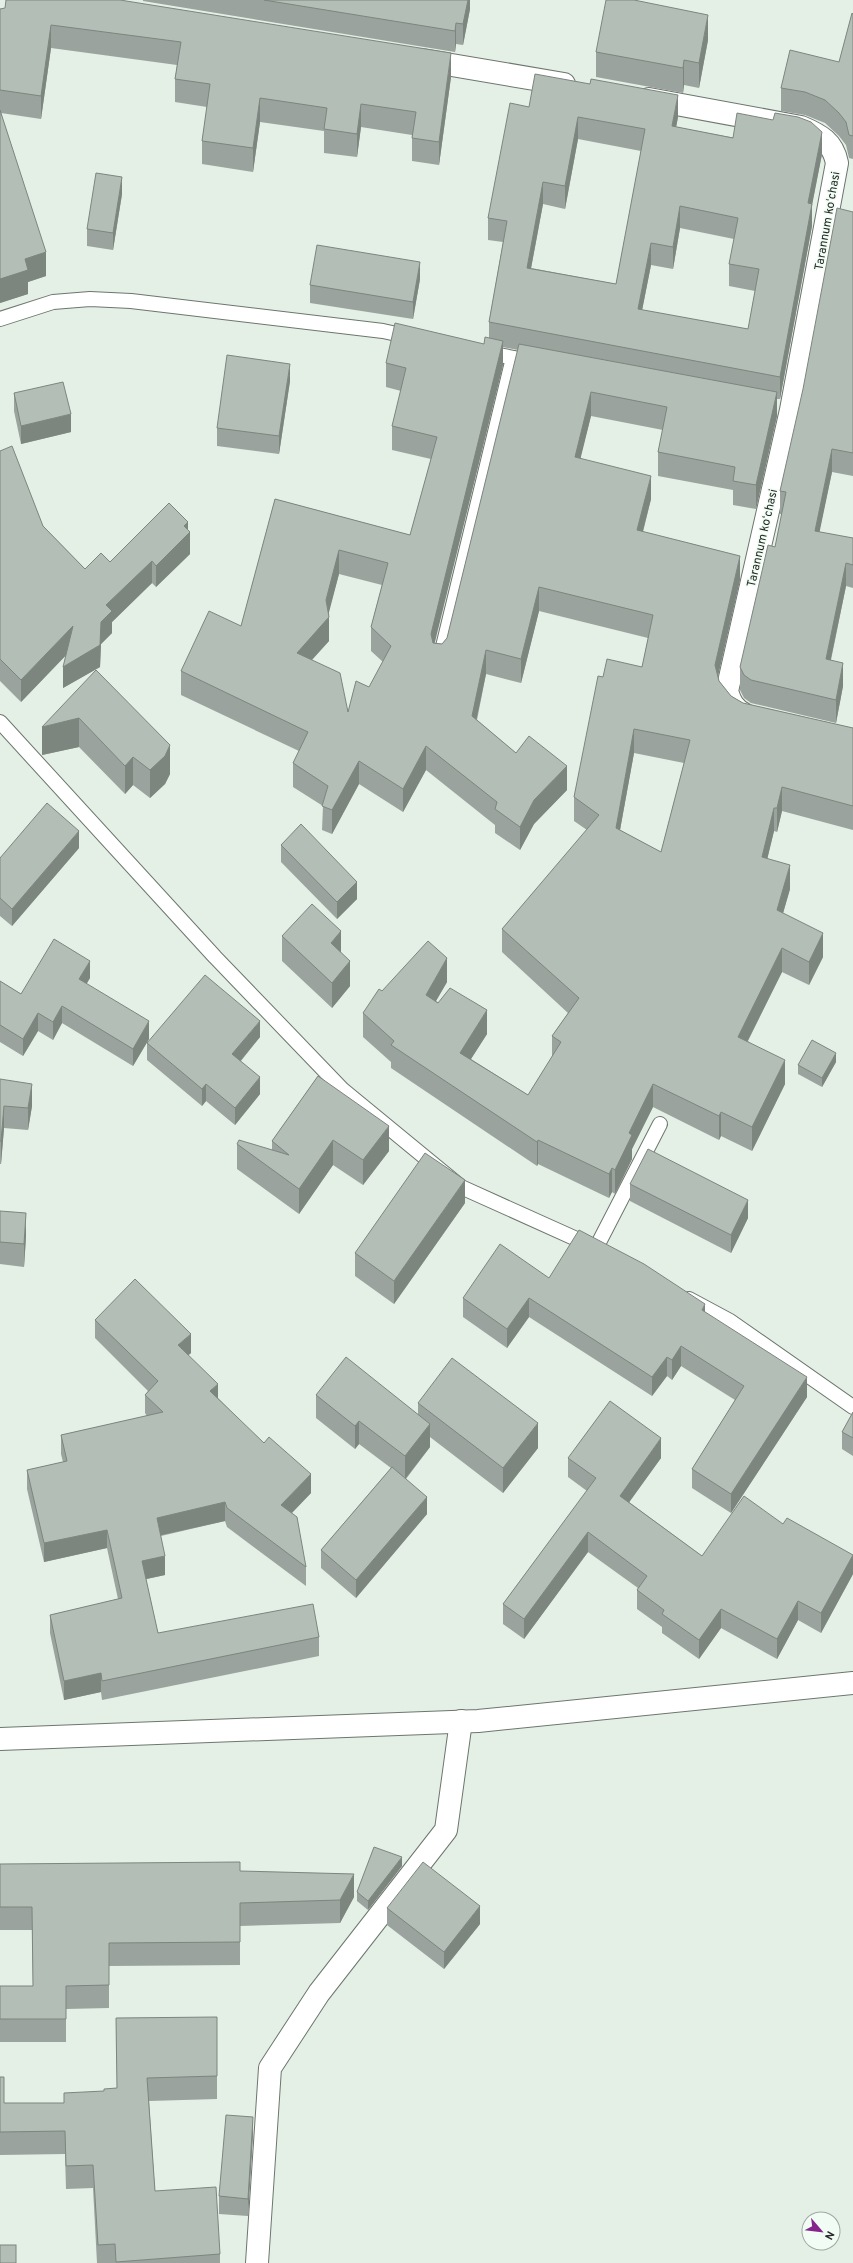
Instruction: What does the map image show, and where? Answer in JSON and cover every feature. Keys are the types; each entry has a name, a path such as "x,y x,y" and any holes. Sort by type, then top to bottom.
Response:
{"street":[{"path":"400,56 586,88"},
{"name":"Tarannum koʻchasi","path":"632,96 801,126 817,133 829,143 835,152 838,164 835,214 784,409 727,691 730,702 737,710 761,719"},
{"path":"0,1738 461,1721 853,1683"},
{"path":"257,2263 270,2068 319,1993 446,1830 461,1721"}],"lane":[{"path":"0,319 53,302 90,299 131,301 383,331 421,339"},
{"path":"467,349 544,364"},
{"path":"439,660 513,358"},
{"path":"0,722 215,957 343,1090 461,1187 596,1248 610,1256"},
{"path":"596,1248 660,1124"},
{"path":"674,1290 730,1321 853,1407"}],"building":[{"path":"6,0 120,0 451,53 439,142 412,138 416,112 361,104 357,134 324,129 327,108 260,98 253,148 202,141 210,84 175,79 181,42 51,25 41,96 0,90 0,9 5,8"},
{"path":"264,0 468,0 463,24 456,23 455,31"},
{"path":"606,0 634,0 708,15 699,63 684,60 683,68 596,52"},
{"path":"852,13 853,136 849,135 846,122 839,113 825,100 805,92 781,88 790,50 839,62"},
{"path":"535,74 590,84 591,79 678,95 672,126 733,138 737,113 773,120 775,113 798,117 811,122 822,132 808,203 812,204 780,377 489,322 507,221 488,218 510,103 529,107","holes":["578,117 645,129 616,284 527,268 543,182 565,186","680,206 738,218 729,264 759,269 748,329 638,309 651,243 673,247"]},
{"path":"0,110 46,252 25,259 28,270 0,279"},
{"path":"96,173 122,177 113,233 87,229"},
{"path":"837,208 853,212 853,453 832,449 815,531 853,538 853,565 846,563 826,659 843,663 836,700 751,680 744,675 740,667 768,545 775,547 786,492 780,491 803,389"},
{"path":"317,245 420,262 413,302 310,285"},
{"path":"395,323 484,344 485,337 503,341 431,634 433,643 442,644 447,638 519,344 777,392 756,485 733,481 735,467 658,452 667,407 591,392 575,457 651,476 637,530 740,556 715,665 719,681 731,696 743,703 853,728 853,806 782,787 777,808 774,808 762,857 790,865 777,910 823,933 809,962 782,948 738,1037 785,1060 752,1127 721,1112 719,1116 653,1084 629,1133 632,1135 615,1170 612,1168 609,1174 538,1140 537,1142 391,1045 394,1041 363,1013 379,989 382,991 428,941 447,958 426,995 438,1003 450,988 487,1010 460,1053 528,1095 561,1042 552,1036 579,998 502,929 599,815 574,797 598,676 603,677 607,659 642,667 653,615 539,587 521,659 486,650 472,716 516,753 529,736 567,766 534,800 520,827 495,809 497,802 426,746 403,789 359,761 332,810 322,806 328,786 293,763 308,732 181,671 209,611 241,626 275,499 410,535 437,437 392,426 406,368 386,363","holes":["339,550 388,563 371,627 391,646 369,687 356,681 348,712 340,673 297,653 329,617 326,600","634,729 690,740 661,852 616,828"]},
{"path":"227,355 290,364 279,436 217,428"},
{"path":"63,382 71,414 21,426 14,393"},
{"path":"12,446 43,526 85,569 101,553 110,562 169,503 188,522 184,526 190,532 156,566 152,561 106,605 112,611 101,622 100,645 63,667 73,626 21,680 0,659 0,451"},
{"path":"96,670 170,745 165,756 150,770 133,757 125,766 79,718 42,727"},
{"path":"47,803 79,831 12,909 0,898 0,858"},
{"path":"301,824 357,882 337,902 281,845"},
{"path":"312,904 341,931 331,943 350,961 332,983 282,936"},
{"path":"54,939 90,961 79,979 149,1021 133,1049 62,1006 53,1022 38,1013 23,1039 0,1025 0,981 21,994"},
{"path":"205,975 260,1021 232,1054 260,1077 235,1108 206,1084 202,1089 147,1043"},
{"path":"812,1040 836,1053 822,1078 798,1065"},
{"path":"318,1076 389,1126 363,1160 333,1140 299,1189 237,1144 239,1140 289,1155 272,1141"},
{"path":"0,1079 32,1084 28,1108 4,1106 1,1141 0,1141"},
{"path":"648,1149 748,1200 731,1235 630,1184"},
{"path":"425,1153 465,1180 394,1281 355,1253"},
{"path":"0,1211 26,1213 24,1244 0,1242"},
{"path":"579,1230 644,1264 705,1304 702,1310 807,1377 731,1494 692,1469 744,1386 681,1346 672,1360 667,1357 652,1377 529,1298 507,1329 463,1298 500,1244 549,1278"},
{"path":"135,1279 191,1334 178,1345 218,1384 210,1391 264,1443 269,1437 311,1474 281,1505 297,1517 306,1567 227,1508 225,1502 157,1518 165,1556 142,1561 158,1633 313,1604 319,1637 102,1681 101,1673 64,1681 50,1615 122,1598 107,1530 44,1543 27,1470 67,1461 61,1435 163,1412 145,1395 158,1381 95,1320"},
{"path":"346,1357 430,1424 405,1456 359,1421 355,1426 316,1395"},
{"path":"452,1358 538,1423 503,1468 418,1403"},
{"path":"610,1401 661,1438 620,1496 702,1556 744,1496 783,1524 787,1518 853,1555 821,1613 798,1601 777,1639 721,1609 699,1640 662,1614 664,1610 637,1590 647,1576 588,1532 524,1619 503,1604 596,1478 568,1458"},
{"path":"853,1412 853,1438 842,1432"},
{"path":"392,1467 427,1497 356,1580 321,1550"},
{"path":"374,1847 402,1857 368,1901 357,1892"},
{"path":"240,1862 240,1871 354,1874 340,1900 240,1903 240,1942 109,1943 109,1985 66,1986 66,2019 0,2019 0,1986 33,1986 32,1907 0,1907 0,1864"},
{"path":"423,1862 480,1906 444,1952 387,1908"},
{"path":"217,2017 217,2076 147,2078 155,2191 216,2187 220,2254 116,2262 115,2244 98,2245 93,2165 66,2166 65,2131 0,2132 0,2077 4,2077 4,2103 64,2103 64,2093 104,2091 104,2089 117,2088 116,2018"},
{"path":"226,2115 253,2117 248,2199 219,2196"},
{"path":"0,2245 16,2245 16,2263 0,2263"}]}
